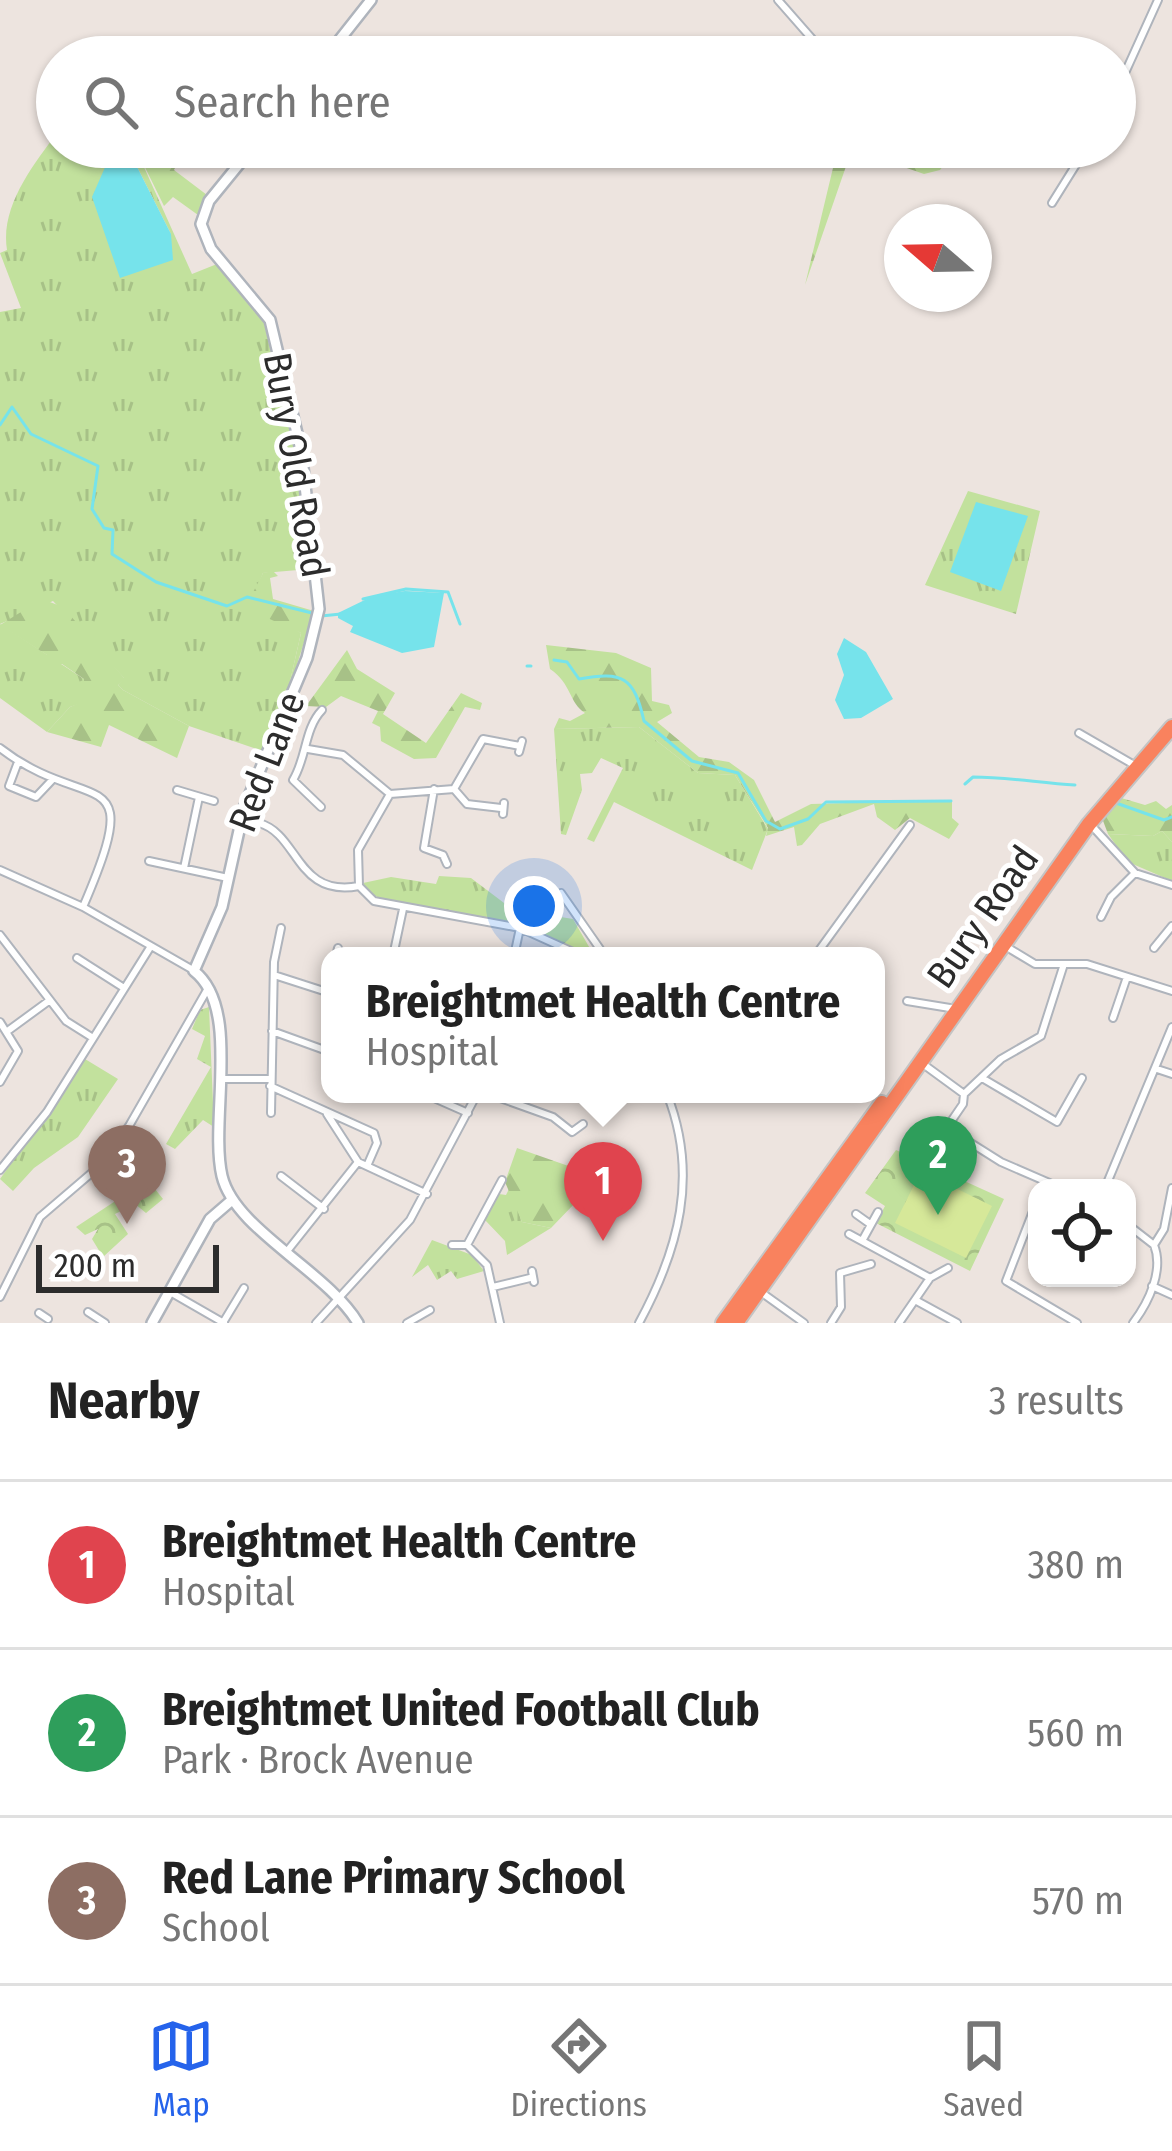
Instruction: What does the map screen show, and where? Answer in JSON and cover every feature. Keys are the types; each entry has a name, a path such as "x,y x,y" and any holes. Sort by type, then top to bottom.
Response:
{"highway":[{"name":"Bury Road","path":"885,1102 917,1066 1089,824 1172,727"},
{"name":"Bury Road","path":"736,1323 755,1288 884,1103"},
{"name":"Bury Road","path":"723,1323 755,1288"}],"street":[{"path":"342,36 370,0"},
{"path":"778,0 810,36"},
{"path":"1136,48 1157,0"},
{"name":"Bury Old Road","path":"236,168 209,201 201,224 211,249 270,320 303,460 319,622"},
{"path":"1052,203 1074,168"},
{"name":"Red Lane","path":"194,971 231,878 244,808 319,622"},
{"path":"322,710 311,723 308,749 293,780 322,808"},
{"path":"1079,733 1136,766"},
{"path":"454,789 483,739 520,746"},
{"path":"0,748 18,762 98,794 113,821 83,907"},
{"path":"308,749 343,755 390,794 454,789 467,804 503,808"},
{"path":"18,762 9,787 36,797 53,778"},
{"path":"434,789 422,849 438,852 449,865"},
{"path":"177,790 214,801"},
{"path":"390,794 358,850 359,886 374,901 520,928 562,947"},
{"path":"184,868 200,797"},
{"path":"259,823 269,826 311,876 343,889 359,886"},
{"path":"1089,824 1135,873 1172,886"},
{"path":"822,947 910,825"},
{"path":"149,861 231,878"},
{"path":"1,873 83,907 194,971 209,986 218,1007 221,1171 232,1200 343,1298 358,1323"},
{"path":"1104,914 1135,873"},
{"path":"561,893 599,947"},
{"path":"394,947 404,908"},
{"path":"1158,945 1172,926"},
{"path":"274,1109 270,1082 274,975 281,928"},
{"path":"516,947 520,928"},
{"path":"0,935 66,1021 93,1038"},
{"path":"1004,945 1035,964 1087,964 1172,991"},
{"path":"0,1170 47,1112 151,946"},
{"path":"77,958 125,988"},
{"path":"939,1139 964,1094 1041,1036 1064,964"},
{"path":"274,975 321,990"},
{"path":"1113,1018 1127,977"},
{"path":"0,1297 40,1217 102,1164 129,1126 209,986"},
{"path":"8,1031 50,1000"},
{"path":"907,1001 958,1010"},
{"path":"0,1022 18,1051 0,1082"},
{"path":"1108,1179 1172,1027"},
{"path":"272,1031 321,1049"},
{"path":"917,1066 964,1094"},
{"path":"1157,1069 1172,1074"},
{"path":"982,1078 1057,1121 1073,1086 1082,1078"},
{"path":"219,1079 270,1082 374,1133 377,1143 363,1164 289,1250"},
{"path":"445,1103 468,1113"},
{"path":"316,1323 343,1298 427,1194 473,1103"},
{"path":"514,1103 553,1117 572,1132 583,1124"},
{"path":"639,1323 670,1258 682,1209 682,1142 670,1103"},
{"path":"325,1111 363,1164 427,1194"},
{"path":"947,1128 1033,1179"},
{"path":"281,1176 325,1209"},
{"path":"467,1245 502,1185"},
{"path":"1154,1244 1164,1229 1172,1188"},
{"path":"152,1323 210,1219 232,1200"},
{"path":"862,1240 878,1212"},
{"path":"856,1214 870,1224"},
{"path":"1028,1224 1006,1280 1077,1323"},
{"path":"1133,1323 1152,1286 1159,1258 1154,1244 1136,1231"},
{"path":"849,1234 930,1278"},
{"path":"452,1245 467,1245 487,1265 500,1323"},
{"path":"831,1323 841,1304 835,1275 869,1261"},
{"path":"899,1323 930,1278 943,1269"},
{"path":"493,1287 532,1277"},
{"path":"1152,1286 1172,1294"},
{"path":"170,1292 224,1323 244,1288"},
{"path":"755,1288 804,1323"},
{"path":"916,1300 957,1323"},
{"path":"407,1323 430,1309"},
{"path":"88,1312 105,1323"}],"green space":[{"path":"36,162 36,168 126,168 171,234 138,168 144,168 192,274 217,264 262,315 293,443 310,569 263,573 251,602 301,633 286,699 263,751 189,726 123,690 118,685 124,678 53,601 0,624 0,312 21,308 0,253 7,250 8,218"},
{"path":"145,168 175,168 207,195 198,215 173,197 164,206"},
{"path":"833,168 845,168 805,285"},
{"path":"907,168 942,168 940,170 924,174"},
{"path":"968,491 1040,511 1016,614 925,585"},
{"path":"273,571 278,576 270,578 273,599 314,611 286,699 301,633 245,608 263,573"},
{"path":"42,599 63,607 125,679 118,685 123,690 189,726 177,758 109,725 101,747 47,732 70,707 84,701 84,679 62,664 46,664 47,655 0,625"},
{"path":"0,624 84,679 85,702 70,707 47,732 0,698"},
{"path":"546,645 616,653 651,668 652,701 669,705 672,713 657,722 699,757 729,762 754,780 775,822 811,804 952,800 952,818 959,824 949,839 910,818 895,830 877,817 874,804 820,824 802,845 797,846 794,827 766,836 768,828 735,775 698,773 639,727 554,729 559,718 570,721 585,713 550,669"},
{"path":"347,650 357,669 395,693 383,714 426,743 461,693 482,703 480,710 465,707 436,758 414,759 381,741 380,727 372,723 378,711 341,696 326,707 306,706"},
{"path":"639,727 698,773 735,775 768,829 752,870 614,802 594,842 587,839 623,768 601,758 592,773 580,774 582,790 566,835 561,834 554,729"},
{"path":"1118,797 1145,805 1156,801 1166,809 1172,805 1172,842 1162,831 1153,836 1108,834 1102,818"},
{"path":"1162,831 1172,842 1172,881 1128,862 1108,834 1153,836"},
{"path":"439,876 471,878 512,909 573,919 589,947 571,947 530,927 384,900 369,893 363,883 391,877 436,884"},
{"path":"209,1007 214,1127 203,1120 175,1149 166,1144 211,1067 197,1059 205,1036 192,1029 200,1010"},
{"path":"85,1059 118,1079 78,1137 34,1168 13,1191 0,1179"},
{"path":"517,1148 600,1177 551,1228 522,1222 505,1182"},
{"path":"896,1150 1004,1199 970,1271 876,1223 885,1206 865,1193"},
{"path":"921,1171 992,1206 966,1258 895,1223"},
{"path":"510,1187 522,1222 551,1228 507,1255 505,1241 485,1220 499,1194 506,1195"},
{"path":"155,1189 163,1199 146,1213 135,1204 115,1214 128,1234 103,1257 92,1239 98,1229 85,1235 76,1227 126,1194 139,1201"},
{"path":"432,1240 472,1255 484,1271 457,1279 451,1271 437,1280 428,1265 412,1277"}],"water":[{"path":"105,168 138,168 171,234 173,260 120,278 92,197"},
{"path":"976,502 1028,516 1001,591 950,572"},
{"path":"405,591 444,593 434,647 402,653 350,632 353,626 338,618 338,613 373,596"},
{"path":"844,638 866,652 893,699 861,718 844,719 835,700 844,675 837,654"}],"waterway":[{"path":"0,425 12,407 31,434 98,466 92,509 104,528 113,530 112,554 156,582 227,606 247,597 312,613"},
{"path":"363,599 406,589 448,592 460,624"},
{"path":"321,616 341,614"},
{"path":"554,660 567,662 579,679 624,680 636,695 644,721 692,761 738,773 766,821 780,829 808,819 826,802 951,801"},
{"path":"965,784 973,777 1075,785"},
{"path":"1116,803 1164,820 1172,817"}],"place":[{"name":"Breightmet United Football Club","path":"938,1215"},
{"name":"Red Lane Primary School","path":"127,1224"},
{"name":"Breightmet Health Centre","path":"603,1241"}]}
